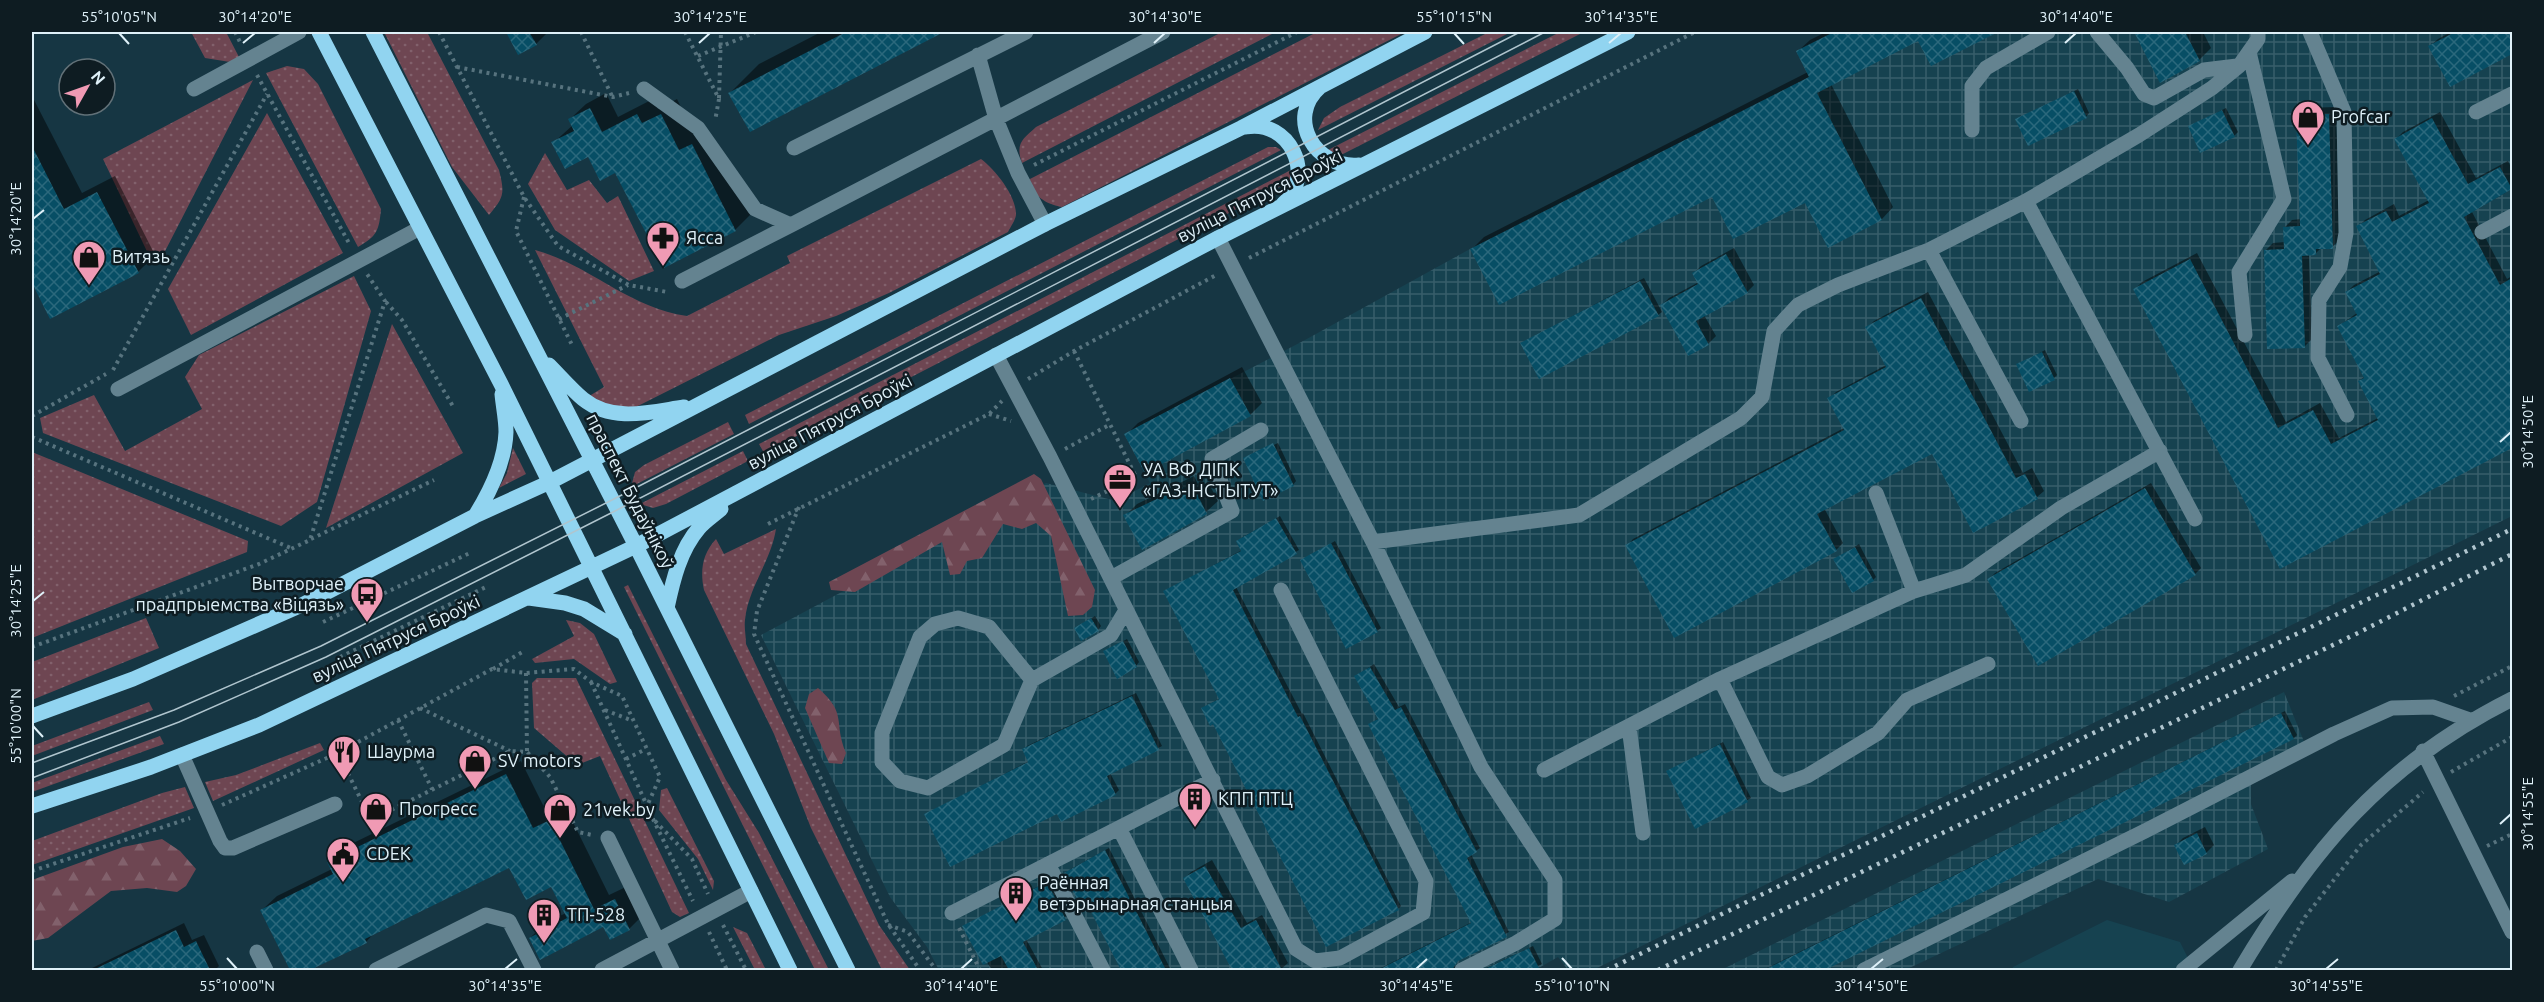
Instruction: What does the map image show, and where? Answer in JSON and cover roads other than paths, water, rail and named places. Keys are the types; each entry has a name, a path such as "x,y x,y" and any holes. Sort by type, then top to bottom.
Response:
{"main road":[{"path":"319,32 501,384 626,634 789,970"},
{"name":"праспект Будаўнікоў","path":"373,32 636,546 848,970"},
{"path":"32,716 133,679 302,605 475,516 550,482 1045,224 1241,128 1425,32"},
{"name":"вуліца Пятруся Броўкі","path":"32,806 182,755 270,720 636,546 1218,238 1628,32"},
{"path":"1325,83 1316,91 1306,112 1305,123 1312,145 1319,153 1337,164 1347,166 1367,163"},
{"path":"1241,128 1263,127 1273,130 1290,144 1296,154 1298,178 1287,200 1278,208"},
{"path":"539,355 585,400 610,413 623,415 646,413 699,404"},
{"path":"475,516 489,493 506,433 501,384"},
{"path":"667,608 673,580 680,562 699,527 747,489"},
{"path":"528,598 565,603 584,609 626,634"}],"street":[{"path":"194,89 299,32"},
{"path":"794,148 1026,32"},
{"path":"682,281 1163,32"},
{"path":"1972,130 1972,86 1986,68 2048,32"},
{"path":"2097,32 2127,68 2144,94 2154,98 2204,70 2239,66"},
{"path":"1372,542 1579,515 1741,418 1762,397 1774,331 1798,305 1838,285 1929,250 2026,201 2139,135 2212,87 2239,66 2258,39 2258,32"},
{"path":"2310,32 2344,112 2346,234 2340,267 2319,300 2318,358 2347,415"},
{"path":"2245,335 2240,272 2284,200 2249,52"},
{"path":"978,56 996,119 1018,173 1045,224"},
{"path":"644,89 698,128 755,209 791,225"},
{"path":"2476,112 2512,94"},
{"path":"2026,201 2195,519"},
{"path":"2482,231 2512,216"},
{"path":"118,389 420,228"},
{"path":"1218,238 1372,542 1481,767 1555,880 1555,919 1516,944 1462,970"},
{"path":"1929,250 2021,422"},
{"path":"996,355 1050,457 1296,949 1315,961 1340,958 1423,913 1426,881 1281,590"},
{"path":"1111,578 1232,511 1212,459 1261,430"},
{"path":"1544,770 1720,679 1914,591 1966,575 2061,508 2160,451"},
{"path":"1876,492 1914,591"},
{"path":"1032,680 989,627 958,618 935,624 920,637 882,733 882,762 900,781 928,788 1004,745 1032,680 1111,635 1126,610"},
{"path":"1720,679 1768,777 1782,785 1807,776 1878,733 1907,700 1988,664"},
{"path":"2240,970 2303,872 2358,807 2423,751 2470,720 2512,699"},
{"path":"1864,970 2145,831 2334,734 2392,708 2433,707 2470,720"},
{"path":"1629,727 1643,833"},
{"path":"2423,751 2512,932"},
{"path":"182,755 225,848 233,848 334,804"},
{"path":"952,914 1213,780"},
{"path":"1119,828 1191,970"},
{"path":"608,838 672,970"},
{"path":"1048,864 1103,970"},
{"path":"2183,970 2303,872"},
{"path":"602,970 751,891"},
{"path":"376,970 486,915 509,921 534,970"},
{"path":"257,952 266,970"}],"tram line":[{"path":"32,763 174,710 321,646 612,500 1520,32"},
{"path":"32,778 179,722 326,657 617,510 1545,32"}],"railway":[{"path":"1607,970 2512,529"},
{"path":"1658,970 2360,632 2512,554"}],"place":[{"name":"Profcar","path":"2308,146"},
{"name":"Ясса","path":"663,267"},
{"name":"Витязь","path":"89,286"},
{"name":"УА ВФ ДІПК «ГАЗ-ІНСТЫТУТ»","path":"1120,509"},
{"name":"Вытворчае прадпрыемства «Віцязь»","path":"367,623"},
{"name":"Шаурма","path":"344,781"},
{"name":"SV motors","path":"475,790"},
{"name":"КПП ПТЦ","path":"1195,828"},
{"name":"Прогресс","path":"376,838"},
{"name":"21vek.by","path":"560,839"},
{"name":"CDEK","path":"343,883"},
{"name":"Раённая ветэрынарная станцыя","path":"1016,922"},
{"name":"ТП-528","path":"544,944"}]}
